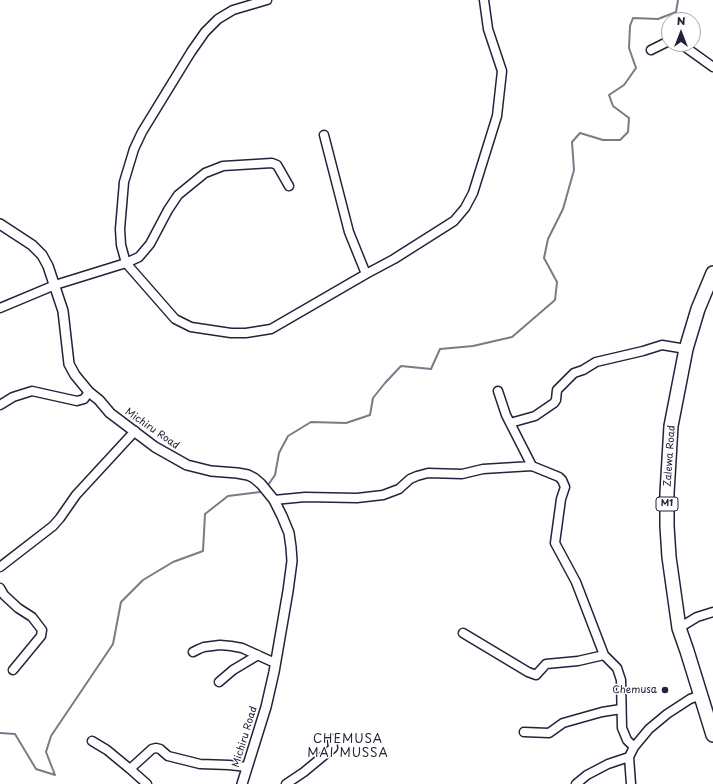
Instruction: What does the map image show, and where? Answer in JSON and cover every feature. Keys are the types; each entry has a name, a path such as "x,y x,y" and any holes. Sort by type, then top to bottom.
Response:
{"highway":[{"name":"Zalewa Road","path":"713,273 698,309 686,349 671,426 667,493 669,557 678,628 687,651 713,735"}],"street":[{"path":"267,0 233,10 218,19 205,32 190,52 142,132 128,167 123,190 120,229 121,244 126,263 175,319 191,327 239,333 259,332 271,329 366,274 394,260 449,225 465,208 473,193 497,116 502,79 500,65 488,29 484,0"},
{"path":"651,50 661,45"},
{"path":"692,52 713,67"},
{"path":"324,135 349,232 366,274"},
{"path":"0,308 55,285 126,263 139,257 150,244 165,215 178,195 205,173 224,166 272,163 277,165 289,186"},
{"name":"Michiru Road","path":"0,224 32,245 42,255 55,285 63,311 70,364 75,375 89,392 110,412 155,447 193,468 248,475 261,484 274,500 288,533 292,562 284,614 266,707 242,784"},
{"path":"510,423 536,416 554,403 556,400 557,390 574,373 583,370 596,362 662,345 686,349"},
{"path":"0,405 13,397 32,391 76,401 84,399 89,392"},
{"path":"498,391 510,423 532,466"},
{"path":"0,567 53,526 76,495 135,431"},
{"path":"274,500 305,497 356,498 383,495 395,492 410,479 422,474 462,474 483,469 532,466 559,477 564,483 565,487 561,499 554,543 576,582 604,654 614,664 619,673 621,680 622,728 627,740 634,747"},
{"path":"0,588 4,595 18,608 32,617 42,630 41,636 14,670"},
{"path":"678,628 697,617 713,612"},
{"path":"463,633 528,672 536,675 546,664 578,661 604,654"},
{"path":"193,652 199,649 220,645 242,648 275,662"},
{"path":"219,682 233,670 258,655"},
{"path":"631,784 629,757 634,747 649,729 667,714 690,699 701,695"},
{"path":"524,732 549,733 564,723 602,712 621,709"},
{"path":"286,784 329,752 333,748 332,739"},
{"path":"92,741 107,750 147,784"},
{"path":"130,768 152,749 156,748 160,749 168,756 200,764 247,767"},
{"path":"576,784 587,775 608,764 629,757"}],"waterway":[{"path":"268,485 275,475 279,453 288,436 311,422 346,423 370,415 373,398 401,366 431,369 440,349 473,346 512,337 555,300 557,282 544,258 548,239 563,209 574,170 572,142 580,133 603,140 620,140 628,132 629,118 613,106 609,95 624,85 636,68 629,48 630,26 633,18 658,19 676,12 678,0"},
{"path":"0,733 15,734 36,769 55,775 46,752 51,736 113,644 121,602 143,580 173,562 203,551 205,514 228,496 260,492 263,490"}],"place":[{"name":"Chemusa","path":"665,690"}],"district":[{"name":"CHEMUSA MAI MUSSA","path":"348,747"}]}
